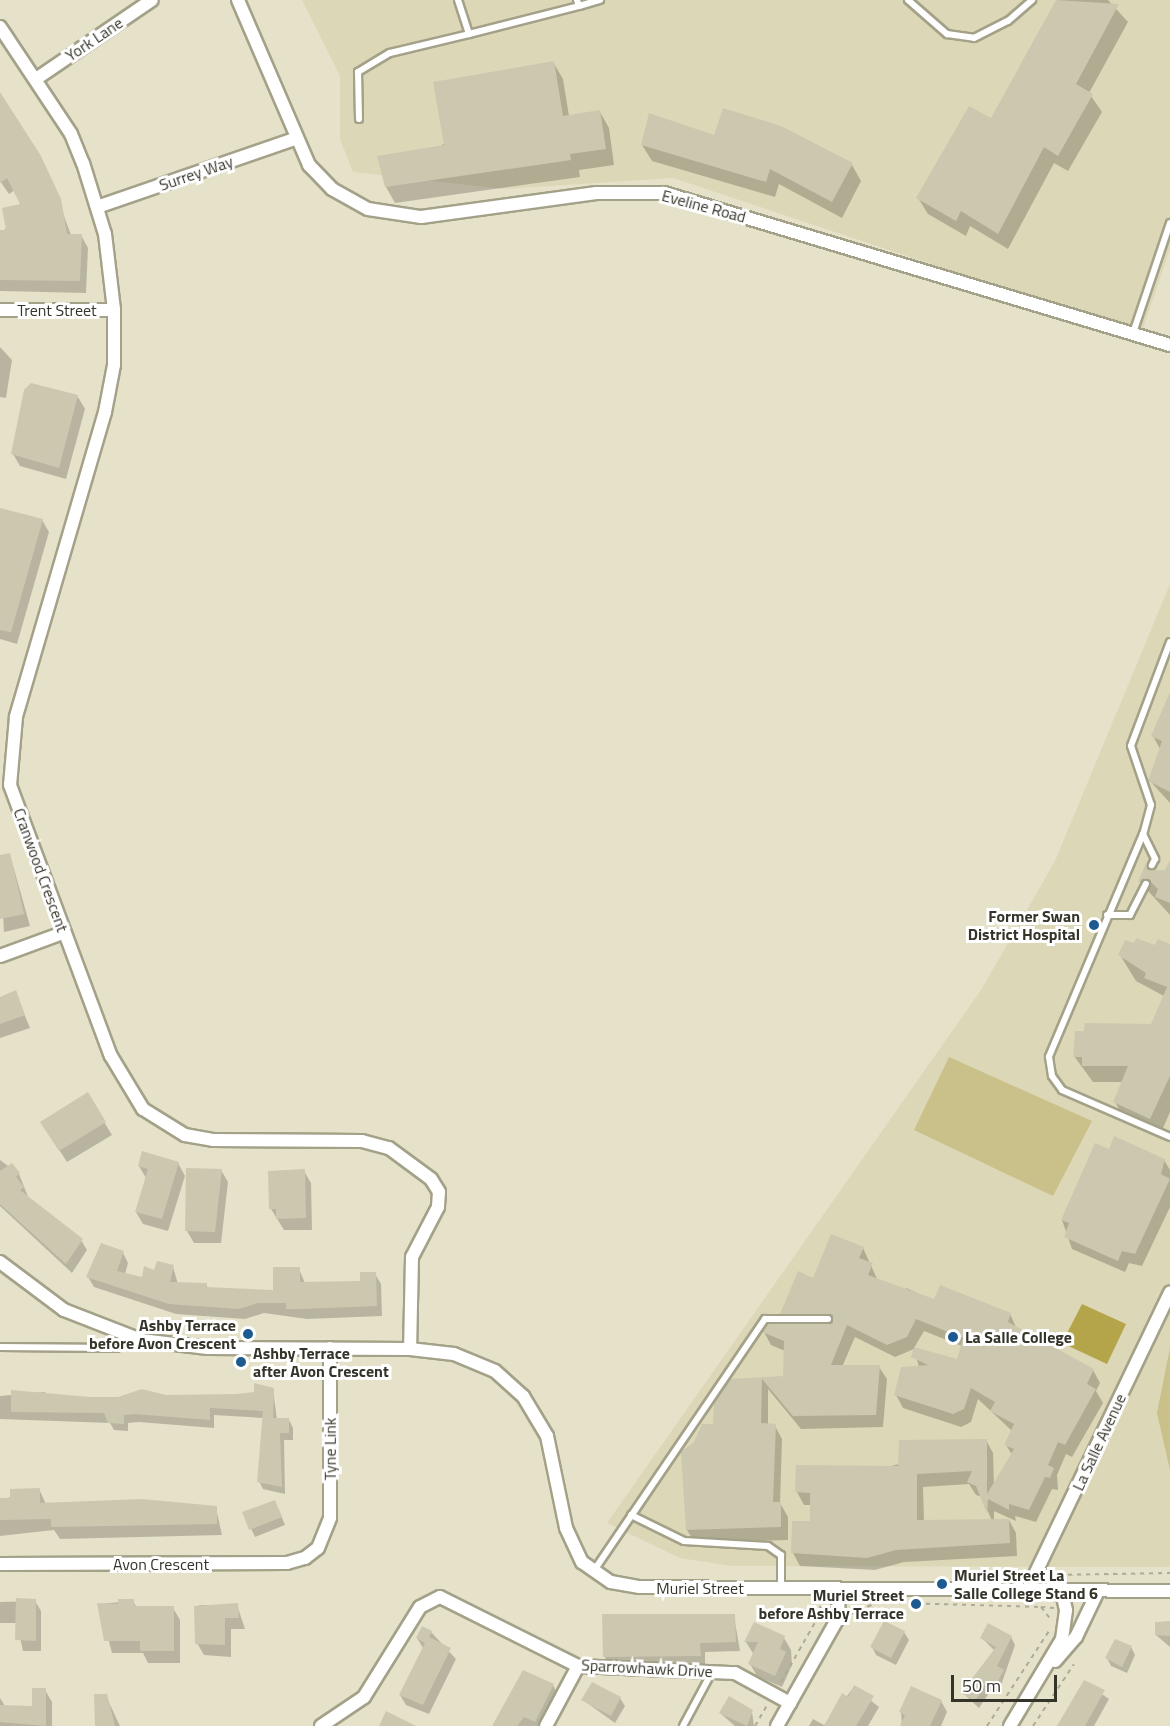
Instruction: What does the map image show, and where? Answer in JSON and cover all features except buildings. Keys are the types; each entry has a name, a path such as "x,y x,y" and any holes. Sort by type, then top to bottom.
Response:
{"street":[{"name":"York Lane","path":"36,78 152,0"},
{"name":"Eveline Road","path":"238,0 295,139 309,165 332,189 390,215 421,217 618,191 664,193 1170,345"},
{"name":"Cranwood Crescent","path":"0,27 71,134 98,207 114,310 114,365 105,412 9,753 10,785 63,933 125,1086 163,1124 213,1140 362,1141 389,1148 431,1179 439,1192 438,1208 412,1257 410,1348"},
{"name":"Surrey Way","path":"98,207 295,139"},
{"name":"Trent Street","path":"0,310 114,310"},
{"path":"0,956 63,933"},
{"path":"0,1262 64,1310 141,1340 208,1348 410,1348 454,1354 495,1371 523,1396 547,1436 566,1528 593,1573"},
{"name":"La Salle Avenue","path":"1027,1591 1170,1293"},
{"name":"Tyne Link","path":"318,1548 330,1518 330,1348"},
{"name":"Avon Crescent","path":"0,1564 287,1563 318,1548"},
{"name":"Muriel Street","path":"593,1573 640,1587 1062,1593 1170,1591"},
{"path":"777,1726 838,1618 839,1590"},
{"path":"1039,1680 1076,1637 1098,1591"},
{"path":"1010,1726 1062,1639 1066,1610 1062,1593"},
{"name":"Sparrowhawk Drive","path":"321,1726 364,1696 420,1607 440,1597 578,1666 735,1673 790,1703"},
{"path":"546,1726 578,1666"}],"lane":[{"path":"458,0 469,34"},
{"path":"359,119 358,72 390,53 469,34 578,3 600,0"},
{"path":"908,0 947,34 974,38 1008,21 1032,0"},
{"path":"1133,333 1170,223"},
{"path":"1170,642 1131,746 1151,805 1143,834 1061,1020 1049,1057 1052,1076 1062,1090 1170,1137"},
{"path":"1143,834 1155,859 1152,865"},
{"path":"1107,915 1130,915 1146,884"},
{"path":"593,1573 765,1319 828,1319"},
{"path":"0,1347 116,1348 141,1340"},
{"path":"631,1515 684,1541 768,1546 781,1555 780,1588"},
{"path":"683,1726 712,1672"}],"path":[{"path":"1035,1575 1170,1573"},
{"path":"755,1726 822,1610 815,1599 804,1599"},
{"path":"845,1624 856,1610 887,1602"},
{"path":"895,1602 1041,1607 1054,1624 987,1726"},
{"path":"1033,1726 1074,1664"}],"shaded area":[{"path":"302,0 1170,0 1170,249 1141,334 673,178 503,189 353,172 340,139 340,76"},
{"name":"La Salle College","path":"1170,584 1170,1567 731,1566 680,1558 607,1523 981,990 1055,861"},
{"path":"949,1057 1092,1121 1053,1196 914,1130"},
{"path":"1082,1304 1126,1324 1107,1364 1062,1343"},
{"path":"1170,1348 1170,1470 1157,1413"}],"place":[{"name":"Former Swan District Hospital","path":"1094,925"},
{"name":"Ashby Terrace before Avon Crescent","path":"248,1334"},
{"name":"La Salle College","path":"953,1337"},
{"name":"Ashby Terrace after Avon Crescent","path":"241,1362"},
{"name":"Muriel Street La Salle College Stand 6","path":"942,1584"},
{"name":"Muriel Street before Ashby Terrace","path":"916,1604"}]}
